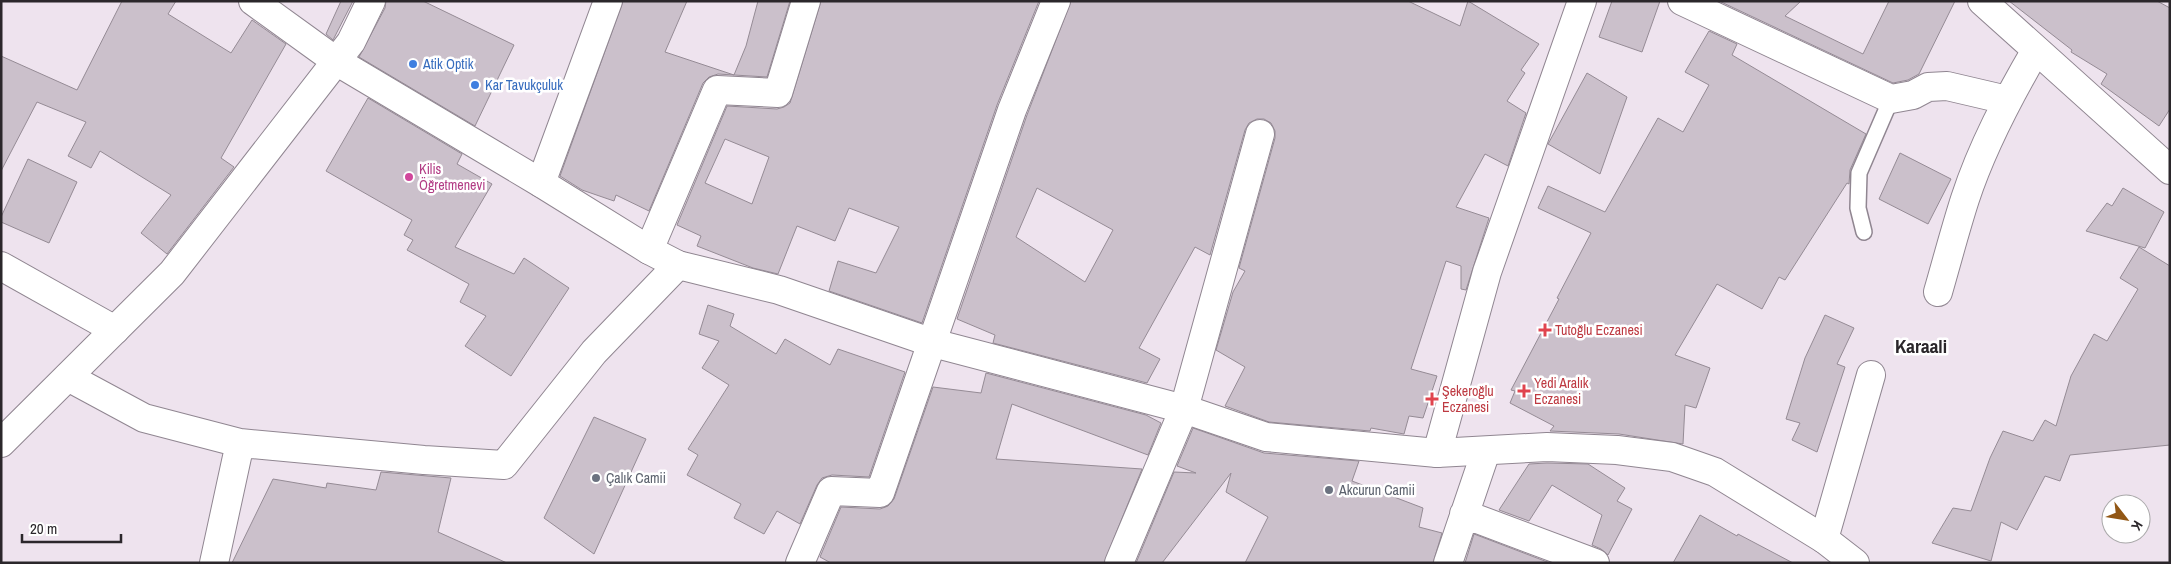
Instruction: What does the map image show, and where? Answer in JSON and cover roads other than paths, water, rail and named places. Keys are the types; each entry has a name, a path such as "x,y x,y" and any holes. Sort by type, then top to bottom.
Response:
{"street":[{"path":"253,1 336,61 541,183 649,250 678,265 779,290 933,343 1184,409 1266,437 1437,453 1547,447 1617,450 1672,456 1716,472 1824,539 1855,563"},
{"path":"1,443 172,273 351,42 372,1"},
{"path":"541,183 608,1"},
{"path":"649,250 718,90 778,93 806,1"},
{"path":"800,563 831,491 880,493 1012,110 1056,1"},
{"path":"1437,453 1487,272 1582,1"},
{"path":"1682,1 1890,98 1913,95 1928,87 1947,86 2007,100"},
{"path":"1982,1 2170,170"},
{"path":"1938,292 1965,199 1983,152 2007,100 2036,50"},
{"path":"1119,563 1184,409 1260,134"},
{"path":"68,378 144,418 240,443 424,460 504,465 594,352 678,265"},
{"path":"1,266 115,330"},
{"path":"1824,539 1871,375"},
{"path":"214,563 240,443"},
{"path":"1448,563 1486,451"},
{"path":"1464,514 1595,563"}],"lane":[{"path":"1864,232 1858,208 1859,173 1890,98"}],"place":[{"name":"Atik Optik","path":"413,64"},
{"name":"Kar Tavukçuluk","path":"475,85"},
{"name":"Kilis Öğretmenevi","path":"409,177"},
{"name":"Tutoğlu Eczanesi","path":"1545,330"},
{"name":"Yedi Aralık Eczanesi","path":"1524,391"},
{"name":"Şekeroğlu Eczanesi","path":"1432,399"},
{"name":"Çalık Camii","path":"596,478"},
{"name":"Akcurun Camii","path":"1329,490"}],"district":[{"name":"Karaali","path":"1921,346"}]}
